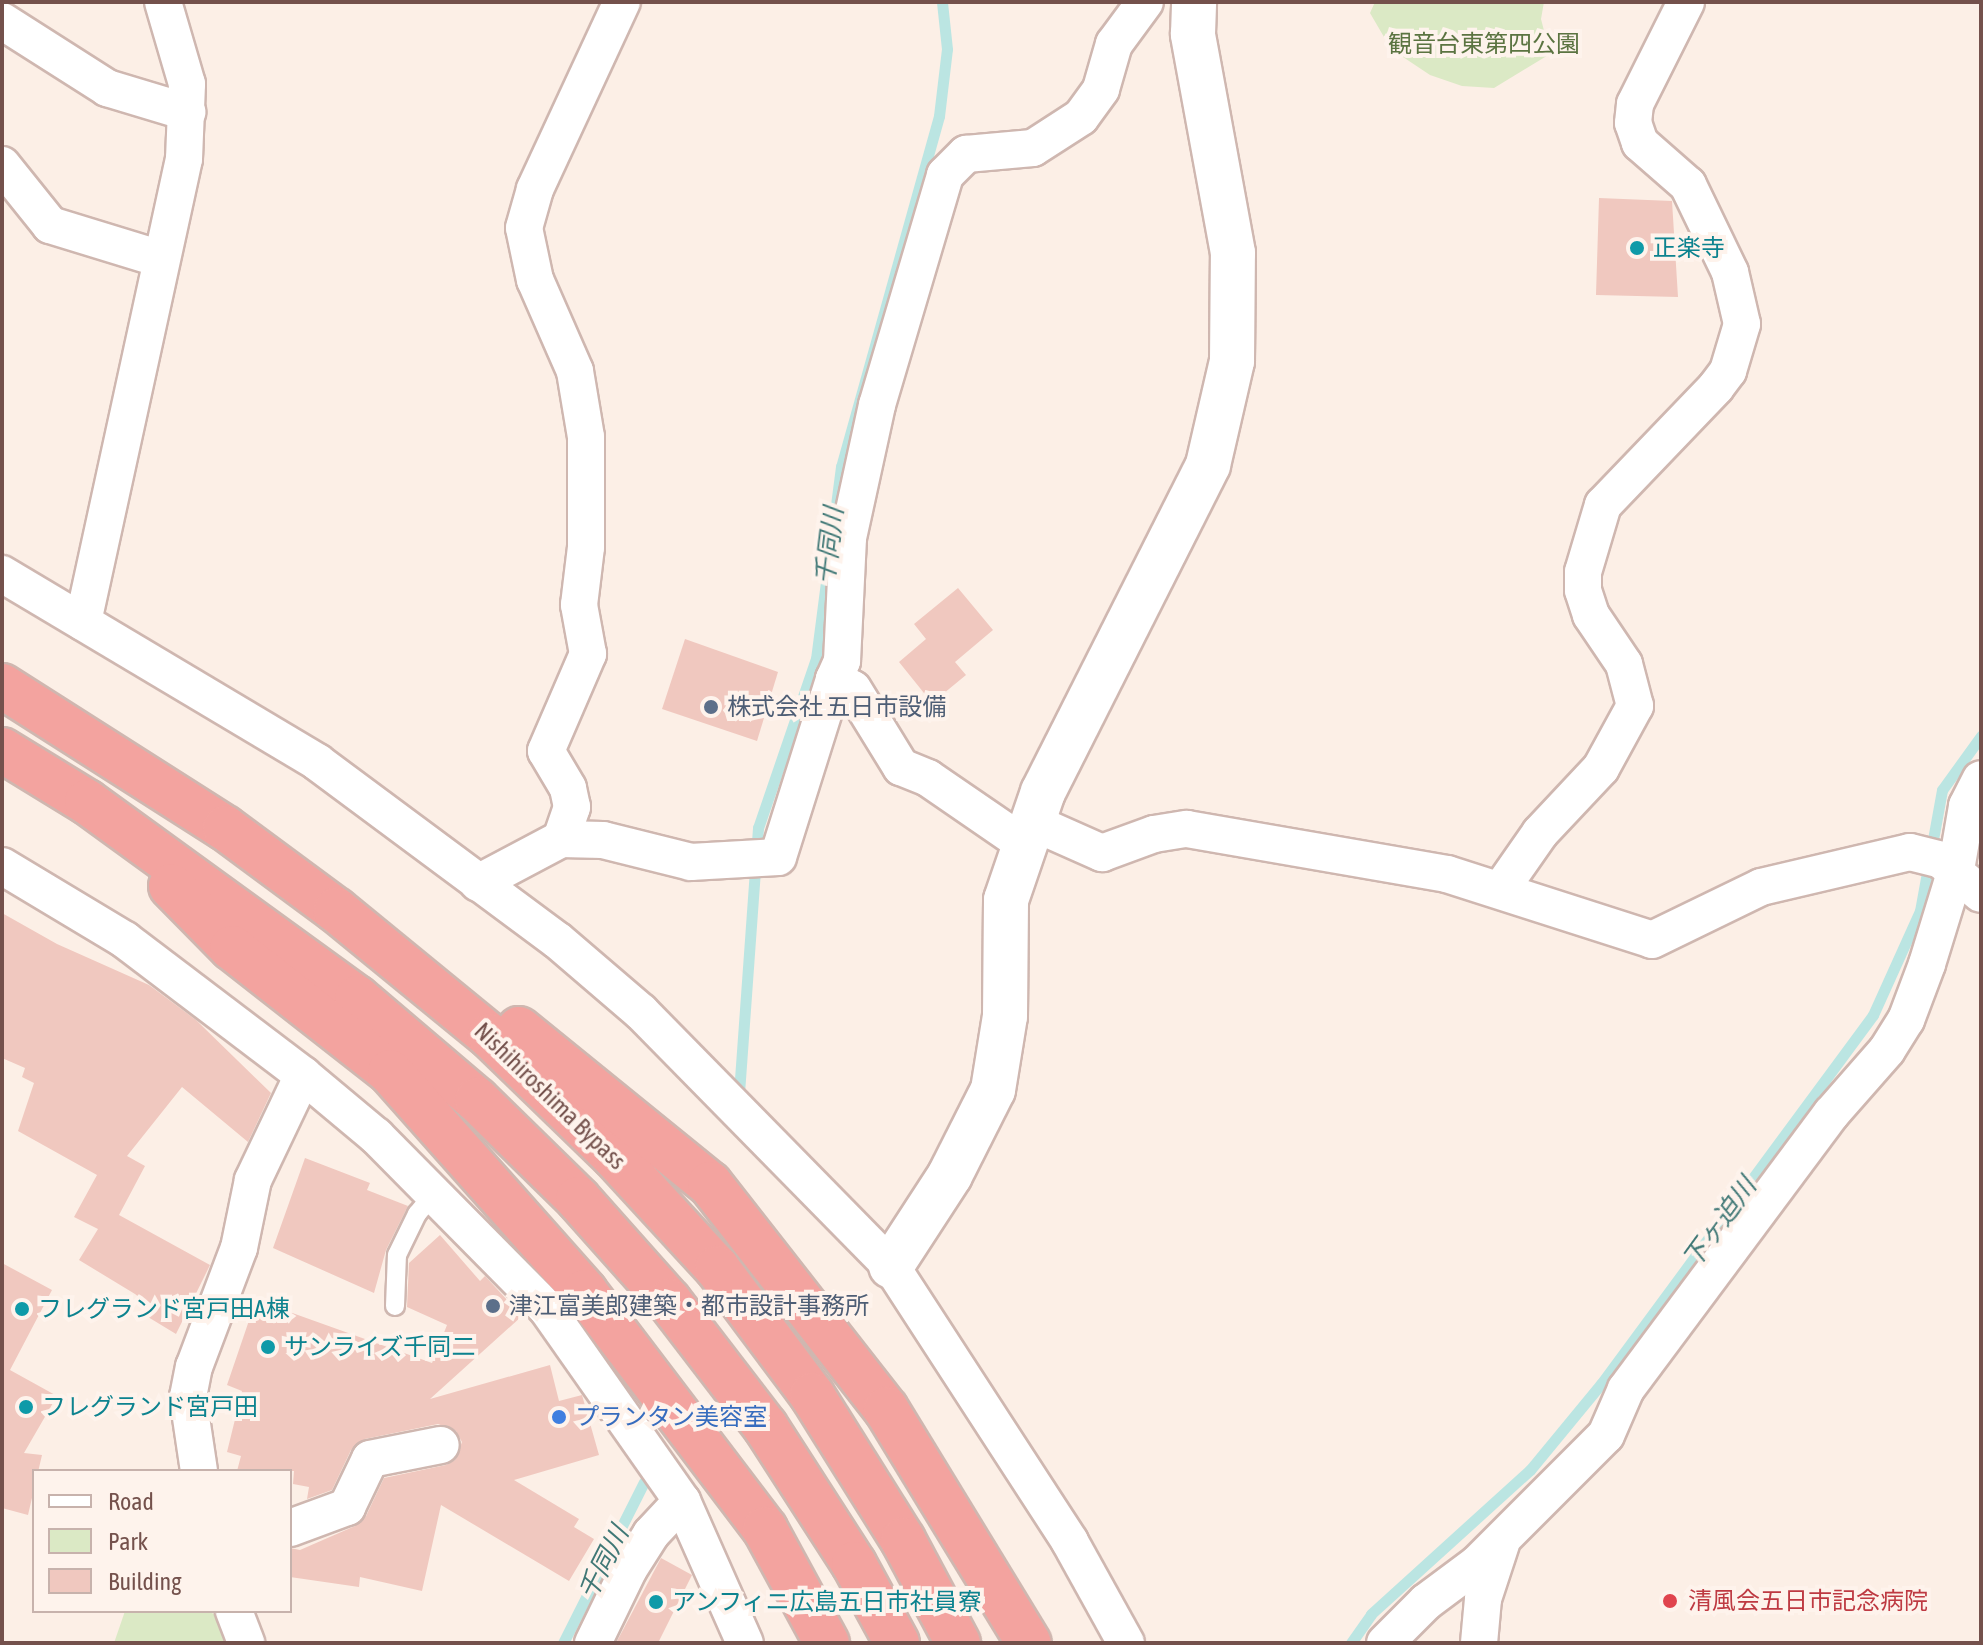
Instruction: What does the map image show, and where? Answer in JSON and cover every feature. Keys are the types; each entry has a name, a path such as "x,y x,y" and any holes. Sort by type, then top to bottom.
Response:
{"highway":[{"name":"Nishihiroshima Bypass","path":"2,686 225,828 336,910 490,1036 614,1156 717,1268 812,1395 903,1540 958,1643"},
{"path":"2,750 87,802 357,998 477,1100 578,1199 669,1301 765,1426 854,1564 897,1643"},
{"path":"87,802 232,948 390,1072 585,1292 765,1529 827,1643"},
{"path":"336,910 522,1030 710,1184 886,1409 1029,1643"}],"street":[{"path":"83,622 134,407 161,259 184,159 187,112 182,55 163,2"},
{"path":"561,839 572,807 568,788 546,751 588,654 579,605 586,547 586,437 575,371 535,280 524,228 535,189 622,2"},
{"path":"478,883 561,839 603,840 691,862 778,857 842,661 848,538 877,405 945,175 966,154 1033,148 1081,117 1101,89 1114,44 1145,2"},
{"path":"891,1266 950,1175 993,1090 1005,1016 1006,900 1028,833 1208,465 1232,361 1233,253 1193,34 1194,2"},
{"path":"1501,889 1540,833 1601,768 1635,706 1624,664 1591,615 1583,590 1583,572 1603,505 1716,387 1728,371 1742,324 1730,272 1688,185 1640,143 1633,123 1635,104 1686,2"},
{"path":"10,15 107,88 187,112"},
{"path":"2,165 50,225 161,259"},
{"path":"2,574 317,762 478,883 641,1012 891,1266 1070,1542 1126,1643"},
{"path":"834,679 853,689 901,767 928,778 1028,833 1102,853 1168,830 1203,830 1501,889 1652,940 1761,887 1947,869"},
{"path":"1385,1643 1503,1538 1606,1435 1626,1389 1831,1114 1887,1050 1906,1020 1947,869 1967,806 1981,779"},
{"path":"2,866 125,940 303,1075 434,1194 547,1309 682,1501 745,1643"},
{"path":"199,1469 188,1397 194,1367 239,1248 253,1180 303,1075"},
{"path":"292,1527 347,1507 370,1459 441,1445"},
{"path":"593,1643 651,1534 682,1501"},
{"path":"1479,1643 1488,1576 1503,1538"},
{"path":"235,1613 246,1643"}],"lane":[{"path":"395,1306 397,1255 417,1214 434,1194"}],"green space":[{"name":"観音台東第四公園","path":"1375,2 1544,2 1541,19 1550,54 1494,88 1462,86 1430,75 1391,49 1370,13"},
{"path":"124,1613 212,1613 220,1616 226,1643 114,1643"}],"building":[{"name":"正楽寺","path":"1599,198 1672,201 1678,297 1596,295"},
{"path":"958,588 993,630 955,662 966,675 932,703 899,662 926,639 914,624"},
{"path":"685,639 778,672 757,741 662,709"},
{"path":"2,913 57,944 149,985 196,1020 271,1093 248,1142 182,1087 127,1156 145,1166 119,1215 210,1265 176,1334 148,1317 153,1308 135,1294 79,1260 98,1229 74,1217 97,1175 18,1131 34,1083 22,1077 25,1068 2,1058"},
{"path":"305,1158 370,1183 367,1190 408,1206 386,1250 374,1293 273,1248"},
{"path":"440,1235 480,1281 485,1276 522,1316 430,1399 550,1365 559,1401 582,1395 599,1455 514,1480 579,1519 574,1527 594,1539 569,1581 441,1505 422,1591 360,1577 359,1587 292,1577 292,1548 300,1550 355,1526 366,1516 384,1478 446,1465 455,1460 462,1442 456,1431 438,1424 365,1439 351,1450 332,1490 307,1499 309,1487 293,1484 292,1469 238,1469 241,1456 227,1452 242,1391 227,1385 256,1300 432,1363 447,1325 407,1307 409,1263"},
{"path":"2,1263 52,1290 10,1370 57,1396 24,1453 42,1455 39,1469 32,1469 32,1498 28,1515 2,1508"},
{"name":"アンフィニ広島五日市社員寮","path":"661,1558 692,1575 658,1643 616,1643"}],"waterway":[{"name":"千同川","path":"739,1093 758,828 816,659 841,467 939,116 947,49 942,2"},
{"name":"下ヶ迫川","path":"1351,1643 1371,1614 1530,1470 1601,1384 1873,1015 1920,911 1942,790 1981,736"},
{"name":"千同川","path":"563,1643 644,1482"}],"place":[{"name":"正楽寺","path":"1637,248"},
{"name":"株式会社 五日市設備","path":"711,707"},
{"name":"津江富美郎建築・都市設計事務所","path":"493,1306"},
{"name":"フレグランド宮戸田A棟","path":"22,1309"},
{"name":"サンライズ千同二","path":"268,1347"},
{"name":"フレグランド宮戸田","path":"26,1407"},
{"name":"プランタン美容室","path":"559,1417"},
{"name":"清風会五日市記念病院","path":"1670,1601"},
{"name":"アンフィニ広島五日市社員寮","path":"656,1602"}]}
